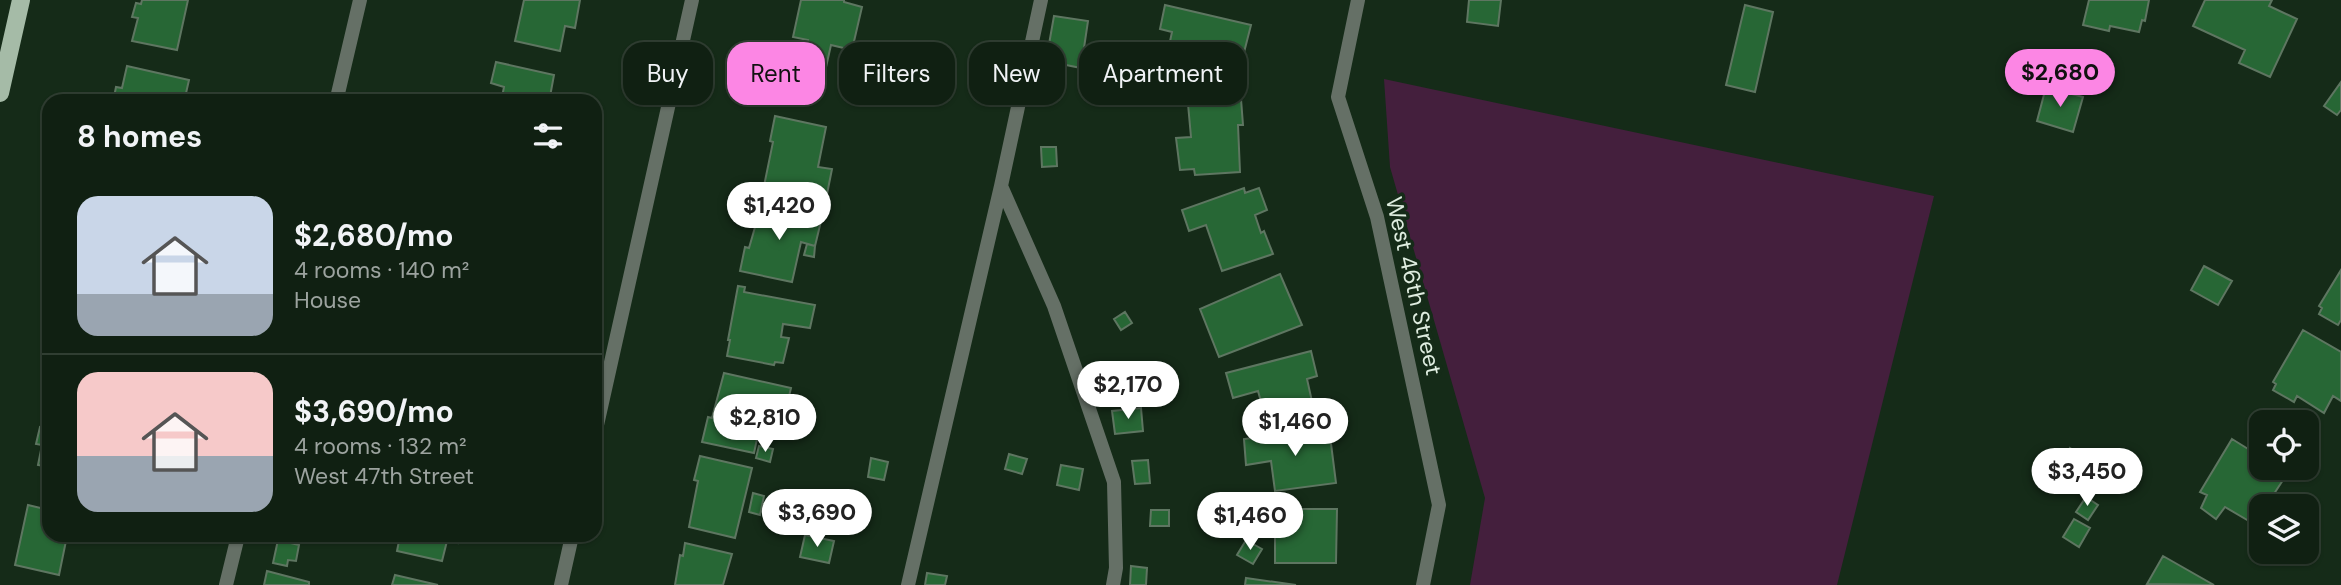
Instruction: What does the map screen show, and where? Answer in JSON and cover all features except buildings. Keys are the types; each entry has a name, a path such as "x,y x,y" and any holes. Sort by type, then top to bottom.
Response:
{"main road":[{"path":"0,93 21,0"}],"street":[{"path":"339,94 360,0"},
{"path":"602,403 692,0"},
{"path":"908,585 1001,186 1041,0"},
{"name":"West 46th Street","path":"1358,0 1339,97 1377,217 1438,505 1423,585"},
{"path":"1001,186 1054,306 1114,482 1116,568 1113,585"},
{"path":"226,585 237,542"},
{"path":"561,585 571,542"}],"shaded area":[{"path":"1384,79 1934,196 1837,585 1470,585 1485,498 1390,167"}]}
